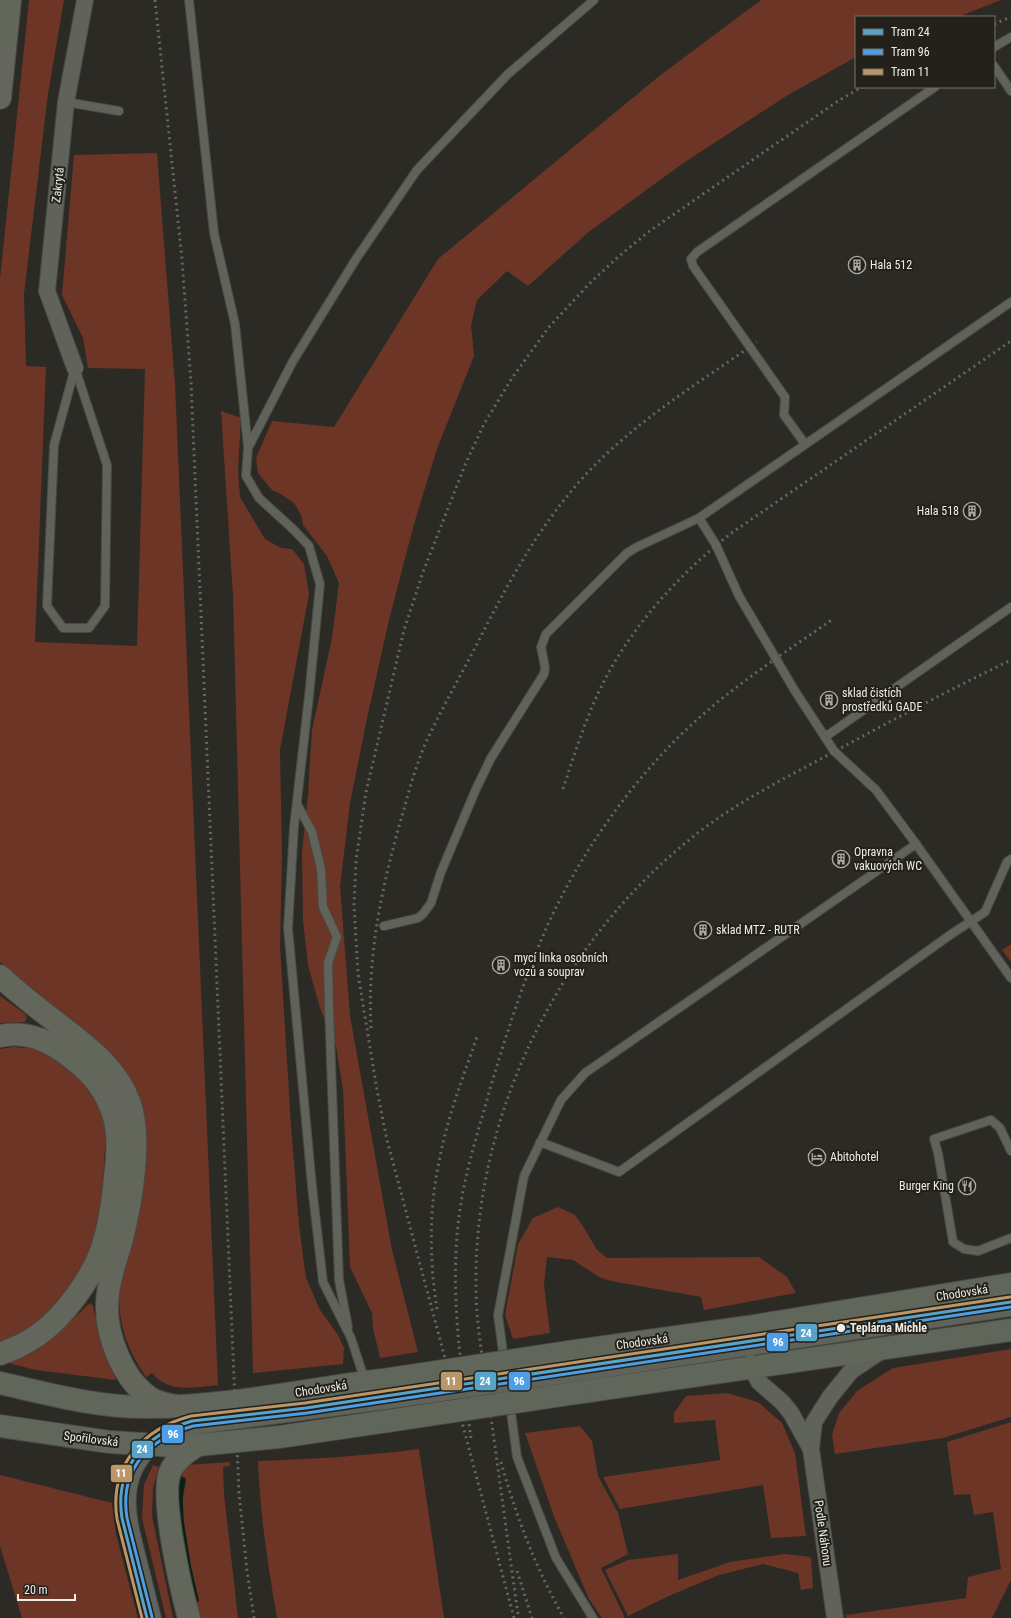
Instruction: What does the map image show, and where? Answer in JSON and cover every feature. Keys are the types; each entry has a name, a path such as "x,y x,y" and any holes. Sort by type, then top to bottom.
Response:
{"highway":[{"path":"0,98 10,0"},
{"path":"0,976 98,1056 115,1076 126,1094 133,1117 134,1156 128,1214 110,1281 107,1316 112,1340 124,1367 136,1385 152,1399 160,1403 178,1406"},
{"path":"0,1036 15,1034 40,1039 62,1050 77,1062 95,1079 107,1097 112,1110 117,1139 111,1216 103,1246 93,1269 71,1302 48,1327 28,1342 0,1354"},
{"path":"189,1618 182,1594 169,1518 167,1483 170,1472 175,1464 182,1456 198,1445"}],"main road":[{"name":"Chodovská","path":"178,1406 272,1396 748,1327 1011,1284"},
{"path":"387,1413 751,1359 884,1349 1011,1330"},
{"path":"0,1383 83,1401 110,1405 149,1407 178,1406"},
{"name":"Spořilovská","path":"0,1426 102,1441 159,1445 198,1445 279,1437 387,1413"}],"street":[{"name":"Zakrytá","path":"75,368 47,291 66,102 84,0"},
{"name":"Podle Náhonu","path":"835,1618 811,1449 814,1422 830,1397 851,1371 884,1349"},
{"name":"Podle Náhonu","path":"751,1359 759,1382 792,1413 811,1449"}],"lane":[{"path":"189,0 214,233 235,324 248,448 246,476 259,498 294,530 308,546 320,584 297,804 288,928 312,1186 323,1282 374,1381"},
{"path":"248,448 293,361 356,260 417,170 508,74 594,0"},
{"path":"995,46 1011,37"},
{"path":"995,67 1011,91"},
{"path":"806,444 784,415 785,398 693,266 691,260 696,252 935,88"},
{"path":"66,102 119,111"},
{"path":"384,926 418,918 431,903 444,865 476,789 491,758 544,674 545,667 541,647 546,634 627,553 698,518 1011,302"},
{"path":"75,368 108,465 105,606 89,628 63,628 46,606 54,445 75,368"},
{"path":"698,518 716,546 739,596 795,691 825,737 838,756 876,790 1011,978"},
{"path":"825,737 1011,607"},
{"path":"297,804 312,832 321,869 323,907 337,937 328,963 329,1008 339,1280 351,1338"},
{"path":"593,1618 556,1558 518,1457 498,1315 524,1176 562,1100 584,1073 916,844"},
{"path":"540,1142 619,1172 985,912 1007,862 1011,859"},
{"path":"1011,1151 1000,1128 991,1120 934,1139 938,1153 953,1242 964,1249 978,1250 1011,1238"},
{"path":"1011,1302 788,1336 748,1327 751,1359 1011,1312"},
{"path":"157,1618 135,1530 131,1501 133,1487 139,1470 146,1458 159,1445 178,1435 196,1430 387,1413"}],"shaded area":[{"path":"29,0 64,0 48,94 24,294 26,366 46,367 35,642 137,646 145,369 88,368 83,338 62,295 74,155 157,153 175,384 218,1385 191,1388 174,1387 159,1380 152,1373 146,1377 139,1367 129,1347 123,1327 118,1293 142,1160 54,1007 0,962 0,279"},
{"path":"761,0 1001,0 961,16 855,16 855,58 788,95 682,164 590,231 528,286 507,271 477,300 471,325 474,356 437,449 414,524 389,620 350,803 340,886 350,1016 392,1250 418,1352 380,1358 373,1328 372,1313 350,1267 343,1089 336,1046 320,1008 308,965 303,920 302,852 308,795 312,730 332,638 339,583 327,556 303,525 301,515 294,503 272,490 258,473 256,458 272,421 334,427 438,259 658,77"},
{"path":"221,411 241,418 238,470 240,497 265,539 281,548 292,549 304,564 309,594 280,750 282,855 280,947 291,1125 299,1225 306,1278 320,1310 338,1335 344,1348 343,1364 253,1373 233,595"},
{"path":"1011,944 1011,962 1002,950"},
{"path":"0,996 24,1013 27,1017 25,1022 0,1023"},
{"path":"13,1047 34,1049 55,1057 79,1077 86,1085 97,1103 103,1119 105,1132 105,1153 102,1193 98,1219 92,1245 82,1270 64,1295 33,1328 0,1343 0,1049"},
{"path":"558,1207 575,1215 597,1250 607,1258 759,1257 787,1277 796,1293 704,1310 701,1297 611,1281 599,1277 573,1260 547,1257 544,1285 550,1333 513,1339 505,1315 518,1244 533,1218"},
{"path":"90,1303 93,1306 100,1337 116,1380 36,1370 8,1363 32,1353 47,1343"},
{"path":"1011,1349 1011,1417 943,1438 835,1454 832,1435 839,1413 858,1390 893,1368"},
{"path":"727,1393 758,1402 782,1423 795,1453 806,1536 771,1538 763,1485 620,1509 603,1477 720,1460 715,1420 674,1423 674,1413 686,1396"},
{"path":"1011,1422 1011,1580 992,1618 846,1618 846,1615 966,1598 968,1577 1001,1569 993,1512 974,1515 970,1494 954,1495 947,1442"},
{"path":"580,1426 592,1441 598,1476 618,1513 628,1554 601,1568 625,1618 602,1618 589,1599 555,1519 525,1433"},
{"path":"419,1449 444,1618 277,1618 265,1540 258,1461 339,1457"},
{"path":"230,1462 230,1466 223,1467 224,1494 238,1618 200,1618 188,1564 180,1509 182,1482 181,1473 187,1465"},
{"path":"153,1465 159,1467 153,1488 152,1516 173,1618 166,1618 142,1518 144,1485"},
{"path":"0,1475 112,1503 116,1534 138,1618 22,1618 0,1546"},
{"path":"678,1554 678,1580 730,1562 785,1554 811,1557 813,1588 801,1590 798,1573 763,1564 719,1575 671,1595 628,1616 605,1570 628,1560"}],"waterway":[{"path":"183,1480 180,1498 181,1521 188,1565 196,1600"}],"railway":[{"path":"155,0 182,259 191,383 239,1493 247,1571 254,1618"},
{"path":"995,24 1011,17"},
{"path":"514,1618 387,1140 377,1090 358,974 354,905 356,860 366,792 404,630 423,572 465,465 484,424 512,378 549,327 590,283 619,256 651,230 838,101 860,88"},
{"path":"563,789 587,720 608,674 621,651 637,629 671,588 730,534 1011,341"},
{"path":"371,1028 371,974 382,894 413,778 422,751 432,729 515,574 541,531 556,510 572,490 609,451 670,402 757,342"},
{"path":"471,1438 457,1324 456,1266 460,1209 469,1164 496,1069 522,989 545,931 569,883 597,836 630,792 664,752 723,697 833,619"},
{"path":"518,1614 480,1340 476,1276 480,1211 493,1147 513,1085 539,1025 573,968 612,916 657,868 707,826 733,808 774,784 913,709 1011,660"},
{"path":"437,1309 434,1290 431,1233 436,1176 443,1141 452,1110 478,1034"},
{"path":"501,1462 513,1502 528,1542 544,1581 564,1618"},
{"path":"517,1571 532,1618"}],"tram line":[{"name":"11","path":"142,1618 117,1519 116,1500 118,1482 124,1467 133,1452 144,1440 173,1422 191,1416 305,1403 1010,1297"},
{"name":"24","path":"147,1618 122,1518 121,1500 123,1483 128,1469 136,1456 147,1444 175,1427 192,1421 306,1408 1011,1302"},
{"name":"96","path":"152,1617 127,1518 126,1501 128,1485 140,1458 151,1448 163,1439 193,1426 307,1413 1011,1307"}],"place":[{"name":"Hala 512","path":"857,265"},
{"name":"Hala 518","path":"972,511"},
{"name":"sklad čistích prostředků GADE","path":"829,700"},
{"name":"Opravna vakuových WC","path":"841,859"},
{"name":"sklad MTZ - RUTR","path":"703,930"},
{"name":"mycí linka osobních vozů a souprav","path":"501,965"},
{"name":"Abitohotel","path":"817,1157"},
{"name":"Burger King","path":"967,1186"},
{"name":"Teplárna Michle","path":"841,1328"}]}
